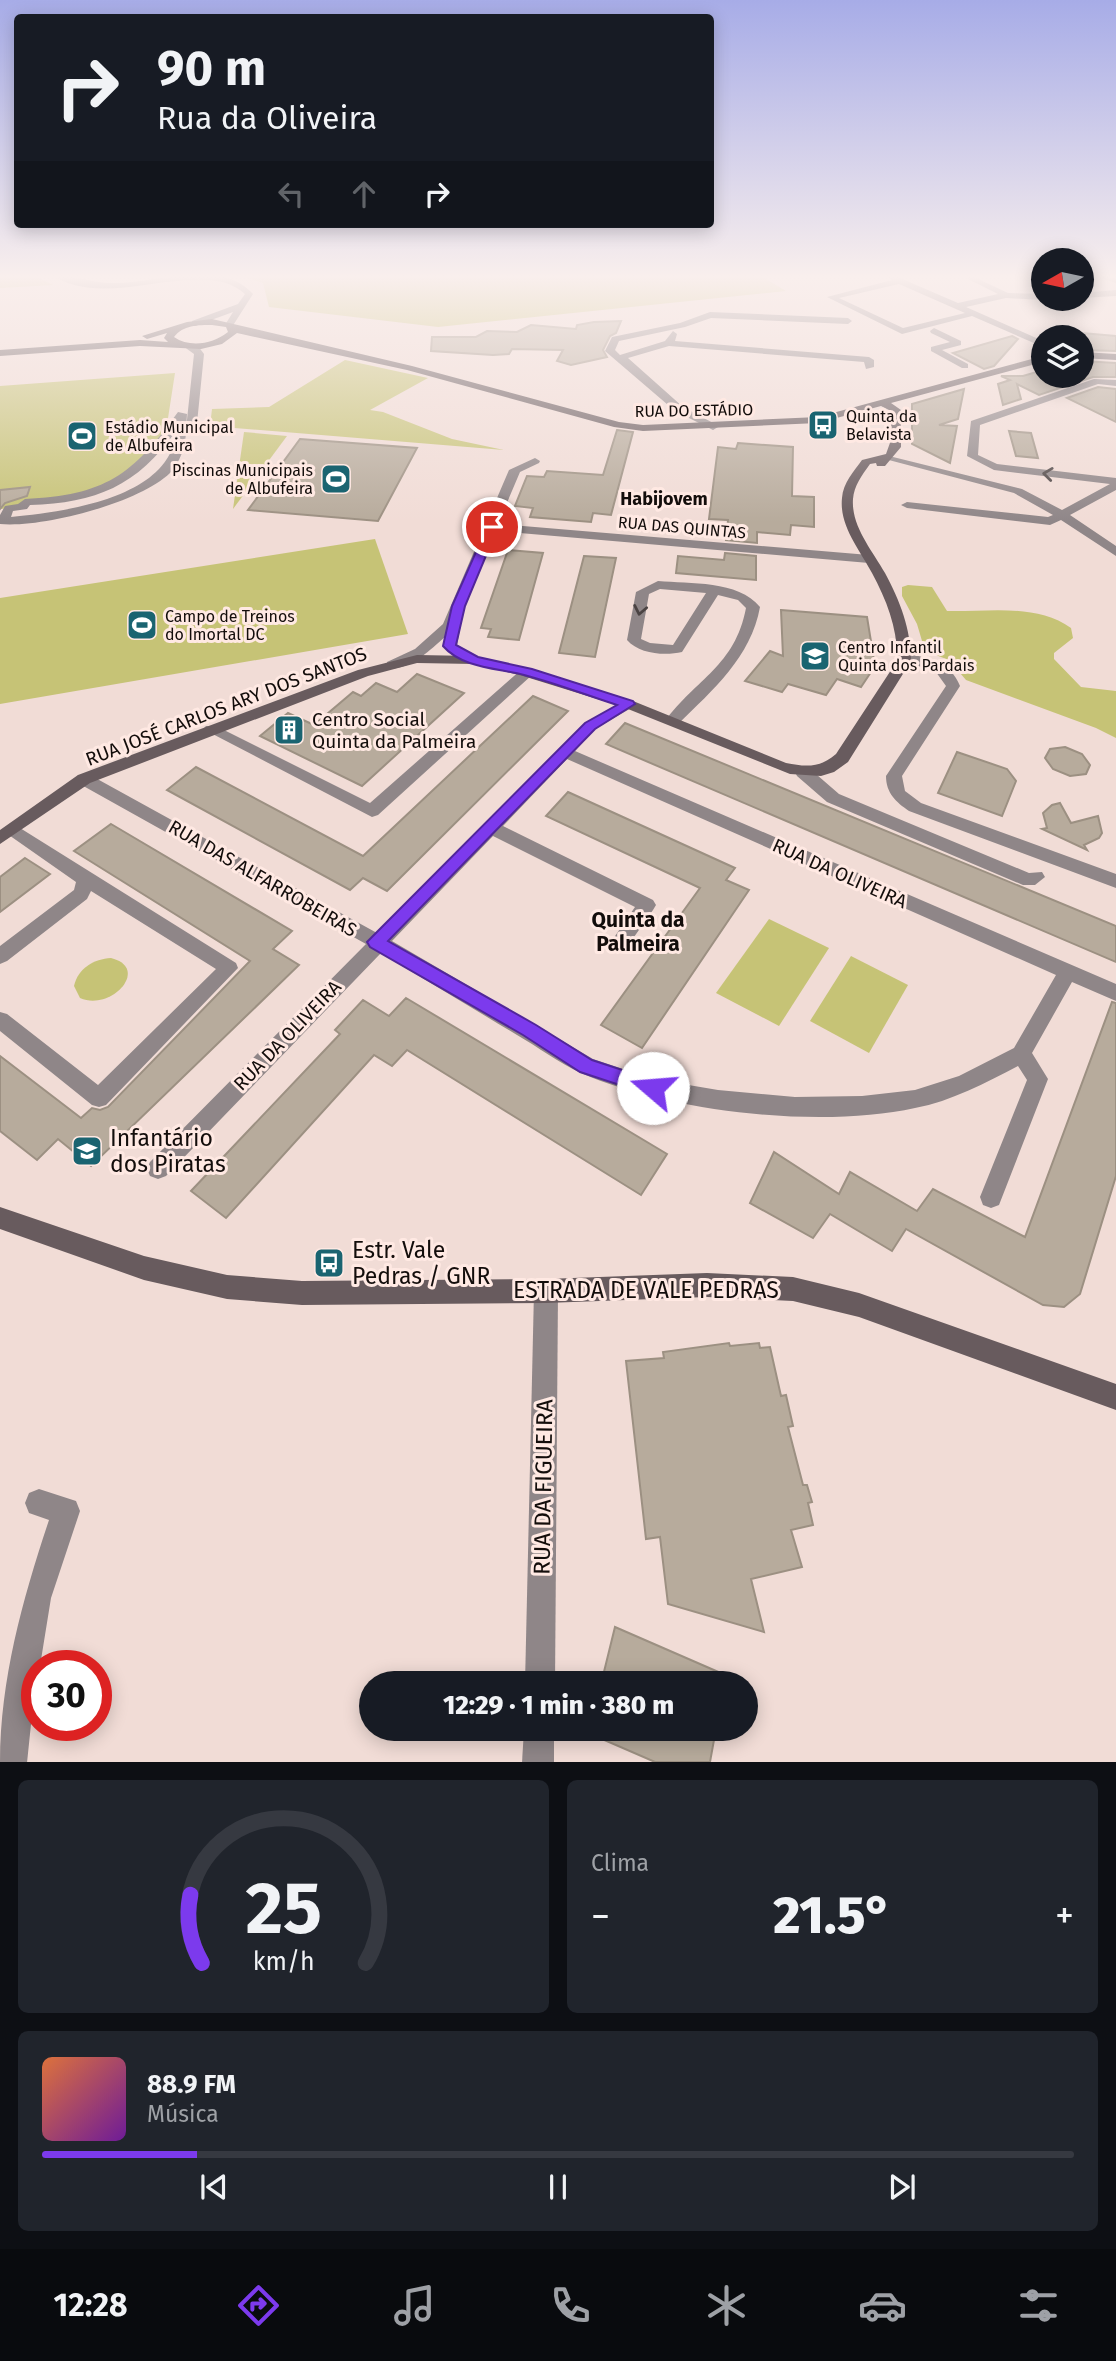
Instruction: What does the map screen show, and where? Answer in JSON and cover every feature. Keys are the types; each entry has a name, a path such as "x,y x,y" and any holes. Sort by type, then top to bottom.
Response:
{"street":[{"path":"1,524 71,517 106,508 157,483 177,466 188,446 197,357"},
{"name":"RUA DO ESTÁDIO","path":"358,357 409,368 618,425 643,428 794,423 883,403 1031,362"},
{"path":"617,357 679,410 713,427"},
{"path":"623,357 622,360 627,367"},
{"path":"836,357 869,360 869,367"},
{"path":"948,357 965,366"},
{"path":"1116,383 1097,381 975,423 972,456 994,467 1116,483"},
{"path":"393,665 427,658 474,660 527,672 603,694 782,767 803,772 833,767 842,758 901,668 905,657 900,621 846,510 847,495 859,472 884,463 896,451 896,410 883,403"},
{"path":"679,410 686,428"},
{"path":"182,414 178,452 166,468 145,484 84,510 1,524 9,508 23,507 25,502 68,499 92,494 125,478 152,456 182,414"},
{"path":"889,457 1018,491 1062,515 1116,552"},
{"name":"RUA JOSÉ CARLOS ARY DOS SANTOS","path":"6,834 85,779 211,729 393,665 421,652 449,626 515,470 536,461"},
{"path":"907,505 1050,521 1116,483"},
{"name":"RUA DAS QUINTAS","path":"492,527 869,559"},
{"path":"673,721 738,648 752,624 753,607 743,597 715,590 658,585 643,592 634,640 638,645 677,649 715,590"},
{"name":"RUA JOSÉ CARLOS ARY DOS SANTOS","path":"458,606 450,646 457,653 474,660"},
{"path":"905,657 942,670 951,678 953,686 894,776 893,788 899,797 915,807 1116,881"},
{"path":"211,729 372,811 527,672"},
{"path":"590,726 603,694"},
{"path":"590,726 628,704"},
{"name":"RUA DA OLIVEIRA","path":"158,1168 590,726"},
{"name":"RUA DA OLIVEIRA","path":"564,752 1116,993"},
{"path":"803,772 833,798 1029,880 1036,877"},
{"name":"RUA DAS ALFARROBEIRAS","path":"85,779 295,894 587,1066 653,1088 794,1107 862,1105 915,1099 964,1084 1021,1054"},
{"path":"490,827 647,905 620,942"},
{"path":"0,1020 99,1098 229,968 6,834"},
{"path":"0,956 81,894 86,880"},
{"path":"991,1197 1038,1079 1021,1054 1067,972"},
{"name":"ESTRADA DE VALE PEDRAS","path":"0,1218 144,1268 227,1287 302,1293 546,1291 707,1285 793,1289 859,1305 1109,1389"},
{"name":"RUA DA FIGUEIRA","path":"540,1671 546,1291"},
{"path":"11,1762 8,1708 37,1598 66,1511 39,1503"},
{"path":"538,1762 539,1741"}],"shaded area":[{"path":"345,360 428,378 370,410 383,412 452,439 504,450 210,426 212,409 269,407"},
{"name":"Estádio Municipal de Albufeira","path":"175,373 166,431 132,470 92,492 25,502 23,507 0,509 0,386"},
{"path":"244,432 287,436 233,509"},
{"name":"Campo de Treinos do Imortal DC","path":"375,539 408,634 0,704 0,598"},
{"path":"902,587 932,587 947,611 1027,612 1057,620 1071,628 1073,638 1054,653 1054,659 1081,687 1116,691 1116,738 1096,728 966,680 949,660 925,651 917,624 902,596"},
{"path":"769,919 829,948 779,1026 716,993"},
{"path":"851,956 908,985 869,1053 810,1021"},
{"path":"111,958 122,963 127,970 127,979 122,987 104,999 92,1001 80,998 74,986 79,974 99,960"}],"building":[{"path":"559,357 606,357 571,365 557,361"},
{"path":"961,357 1002,357 994,366 984,369"},
{"path":"1094,362 1116,363 1116,377 1094,377"},
{"path":"1031,374 1031,388 1060,388 1039,395 1017,384 1021,399 1003,405 998,384 1010,380 1001,376"},
{"path":"1098,387 1116,389 1116,422 1067,398"},
{"path":"964,389 958,419 939,425 957,426 950,463 912,444 912,404"},
{"path":"617,430 633,432 611,515 593,513 591,522 530,517 533,508 515,506 527,476 544,477 547,471 603,475"},
{"path":"1009,431 1031,433 1038,458 1016,456"},
{"name":"Piscinas Municipais de Albufeira","path":"300,439 417,448 378,521 248,510"},
{"path":"738,443 793,447 792,496 814,497 814,527 791,525 790,535 757,532 757,543 726,540 728,520 709,519 718,447 736,449"},
{"path":"30,487 27,496 5,503 0,509 0,490"},
{"path":"508,550 543,553 519,640 488,637 491,629 481,628"},
{"path":"725,553 756,556 756,580 676,573 678,556 724,560"},
{"path":"584,556 616,558 595,657 559,653"},
{"path":"781,610 867,617 875,666 861,687 837,679 826,695 788,684 782,692 745,681 770,651 783,656"},
{"name":"Centro Social Quinta da Palmeira","path":"417,674 464,693 362,786 260,736 288,713 314,725 353,692 361,696 376,683 397,692"},
{"path":"533,696 568,711 387,891 363,878 350,890 167,790 196,767 363,856"},
{"path":"625,723 1116,926 1116,962 606,744"},
{"path":"1065,747 1082,754 1090,765 1086,774 1070,776 1053,769 1045,758 1050,749"},
{"path":"957,752 1007,769 1016,781 1002,816 938,793"},
{"path":"568,792 735,868 726,880 749,890 642,1048 601,1025 700,888 546,816"},
{"path":"1060,803 1071,823 1098,816 1102,833 1099,838 1084,845 1087,850 1042,829 1047,828 1043,813 1052,805"},
{"path":"111,824 292,931 273,949 299,965 91,1166 58,1139 37,1160 0,1131 0,1056 81,1118 92,1108 100,1110 108,1107 250,961 74,851"},
{"path":"25,858 50,874 0,912 0,877"},
{"path":"406,998 667,1154 641,1195 407,1050 392,1066 374,1055 226,1218 191,1191 340,1034 335,1030 363,1000 389,1016"},
{"path":"1112,1002 1116,1003 1116,1176 1080,1294 1064,1307 1043,1305 906,1229 892,1251 830,1214 813,1238 750,1203 774,1152 839,1194 850,1172 917,1211 933,1189 1025,1237"},
{"path":"729,1343 730,1346 759,1343 760,1348 770,1347 781,1396 786,1395 793,1426 788,1427 803,1485 807,1485 812,1502 808,1503 813,1525 791,1530 802,1567 751,1579 764,1632 668,1604 660,1537 646,1539 626,1361 664,1358 663,1352"},
{"path":"615,1627 716,1671 604,1671"},
{"path":"607,1741 714,1741 710,1762 655,1762"}],"place":[{"name":"Quinta da Belavista","path":"823,425"},
{"name":"Estádio Municipal de Albufeira","path":"82,436"},
{"name":"Piscinas Municipais de Albufeira","path":"336,479"},
{"name":"Campo de Treinos do Imortal DC","path":"142,625"},
{"name":"Centro Infantil Quinta dos Pardais","path":"815,656"},
{"name":"Centro Social Quinta da Palmeira","path":"289,730"},
{"name":"Infantário dos Piratas","path":"87,1151"},
{"name":"Estr. Vale Pedras / GNR","path":"329,1263"}],"district":[{"name":"Habijovem","path":"664,499"},
{"name":"Quinta da Palmeira","path":"638,932"}],"route":[{"path":"492,527 458,606 450,646 457,653 474,660 527,672 628,704 590,726 376,942 530,1030 587,1066 653,1088"}]}
